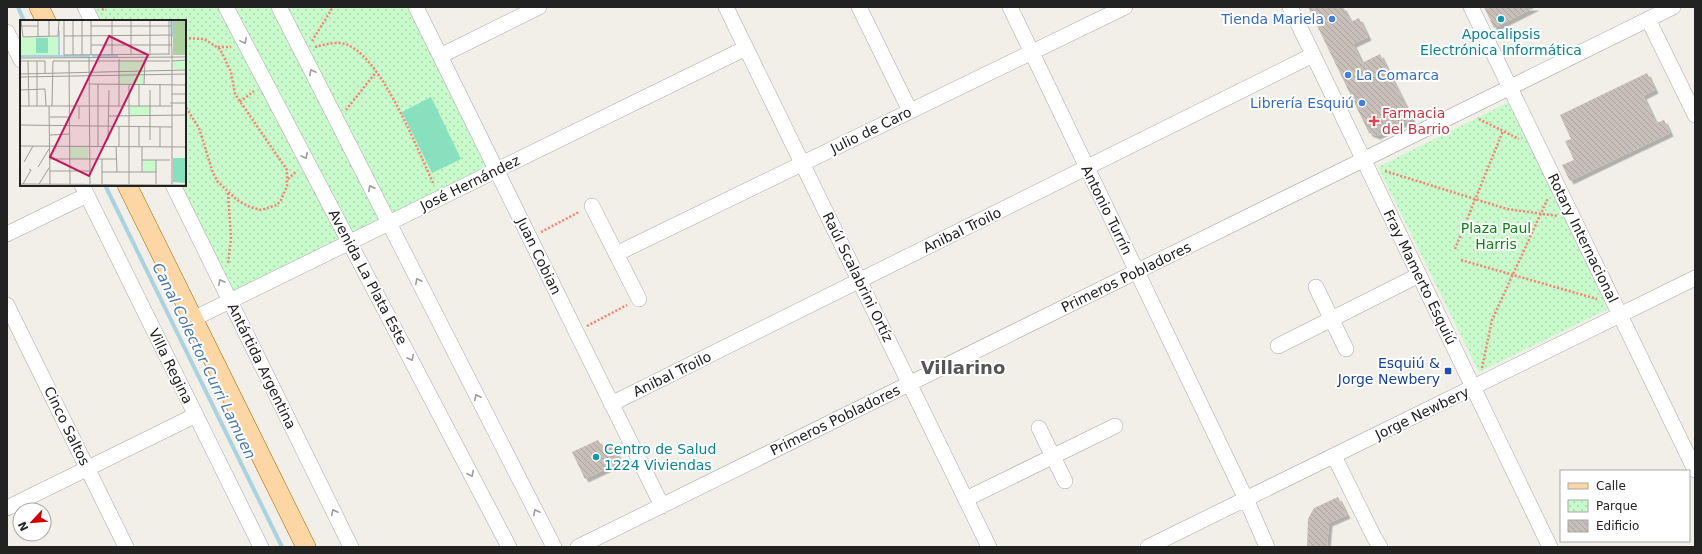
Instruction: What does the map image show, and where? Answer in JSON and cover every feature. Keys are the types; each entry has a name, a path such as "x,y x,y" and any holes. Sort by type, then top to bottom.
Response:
{"main road":[{"path":"39,7 46,20"},
{"path":"127,186 306,547"}],"street":[{"path":"85,7 92,20"},
{"name":"Avenida La Plata Este","path":"226,7 509,547"},
{"path":"279,7 304,52 337,122 388,223 554,547"},
{"name":"Juan Cobian","path":"416,7 662,506"},
{"path":"440,56 540,7"},
{"name":"Raúl Scalabrini Ortíz","path":"726,7 990,547"},
{"path":"859,7 910,112"},
{"name":"Antonio Turrín","path":"1010,7 1246,499 1267,547"},
{"name":"Julio de Caro","path":"616,254 1125,7"},
{"name":"Fray Mamerto Esquiú","path":"1290,7 1550,547"},
{"name":"Rotary Internacional","path":"1471,7 1695,470"},
{"name":"Primeros Pobladores","path":"578,547 1673,7"},
{"path":"1648,19 1695,115"},
{"path":"7,32 20,58"},
{"name":"José Hernández","path":"193,319 746,48"},
{"name":"Anibal Troilo","path":"611,404 1313,55"},
{"name":"Antártida Argentina","path":"172,186 351,547"},
{"path":"7,234 85,190"},
{"name":"Villa Regina","path":"85,190 261,547"},
{"path":"592,206 639,299"},
{"path":"1278,346 1419,275"},
{"name":"Jorge Newbery","path":"1148,547 1695,278"},
{"path":"1316,287 1330,319 1346,349"},
{"name":"Cinco Saltos","path":"7,305 126,547"},
{"path":"7,508 196,415"},
{"path":"966,499 1115,426"},
{"path":"1039,428 1065,481"},
{"path":"1334,456 1380,547"}],"path":[{"path":"304,52 333,7"},
{"path":"186,38 204,39 220,49 231,72 235,94 287,170 288,179 285,193 277,205 261,210 250,207 237,200 228,192 214,176 198,128 186,108"},
{"path":"304,52 328,44 340,43 357,50 376,72 396,106 435,188"},
{"path":"337,122 376,72"},
{"path":"1472,116 1523,141"},
{"path":"1455,249 1503,131"},
{"path":"1386,178 1383,170 1475,200 1516,211 1565,217"},
{"path":"224,262 228,268 231,238 228,192"},
{"path":"1478,367 1481,374 1486,343 1492,320 1549,196"},
{"path":"530,238 592,206"},
{"path":"1461,260 1599,300"},
{"path":"576,332 639,299"}],"green space":[{"path":"99,7 409,7 488,168 233,292 180,186 186,186 186,20 100,20 95,9"},
{"path":"431,97 461,159 432,173 402,112"},
{"name":"Plaza Paul Harris","path":"1513,100 1614,306 1479,372 1378,167"}],"building":[{"path":"1308,7 1343,7 1351,22 1359,18 1368,37 1353,44 1362,63 1380,54 1412,119 1377,136 1369,133"},
{"name":"Apocalipsis Electrónica Informática","path":"1484,7 1536,7 1494,28"},
{"path":"1647,73 1655,90 1643,96 1656,123 1664,120 1670,133 1570,181 1562,165 1574,160 1565,141 1571,139 1560,115"},
{"name":"Centro de Salud 1224 Viviendas","path":"598,440 604,450 613,446 621,462 585,479 572,452"},
{"path":"1338,497 1347,515 1329,523 1327,547 1307,547 1308,519 1314,508"}],"waterway":[{"name":"Canal Colector Curri Lamuen","path":"18,7 24,20"},
{"name":"Canal Colector Curri Lamuen","path":"105,186 282,547"}],"place":[{"name":"Tienda Mariela","path":"1332,19"},
{"name":"Apocalipsis Electrónica Informática","path":"1501,19"},
{"name":"La Comarca","path":"1348,75"},
{"name":"Librería Esquiú","path":"1362,103"},
{"name":"Farmacia del Barrio","path":"1374,121"},
{"name":"Esquiú & Jorge Newbery","path":"1448,371"},
{"name":"Centro de Salud 1224 Viviendas","path":"596,457"}],"district":[{"name":"Villarino","path":"963,368"}]}
